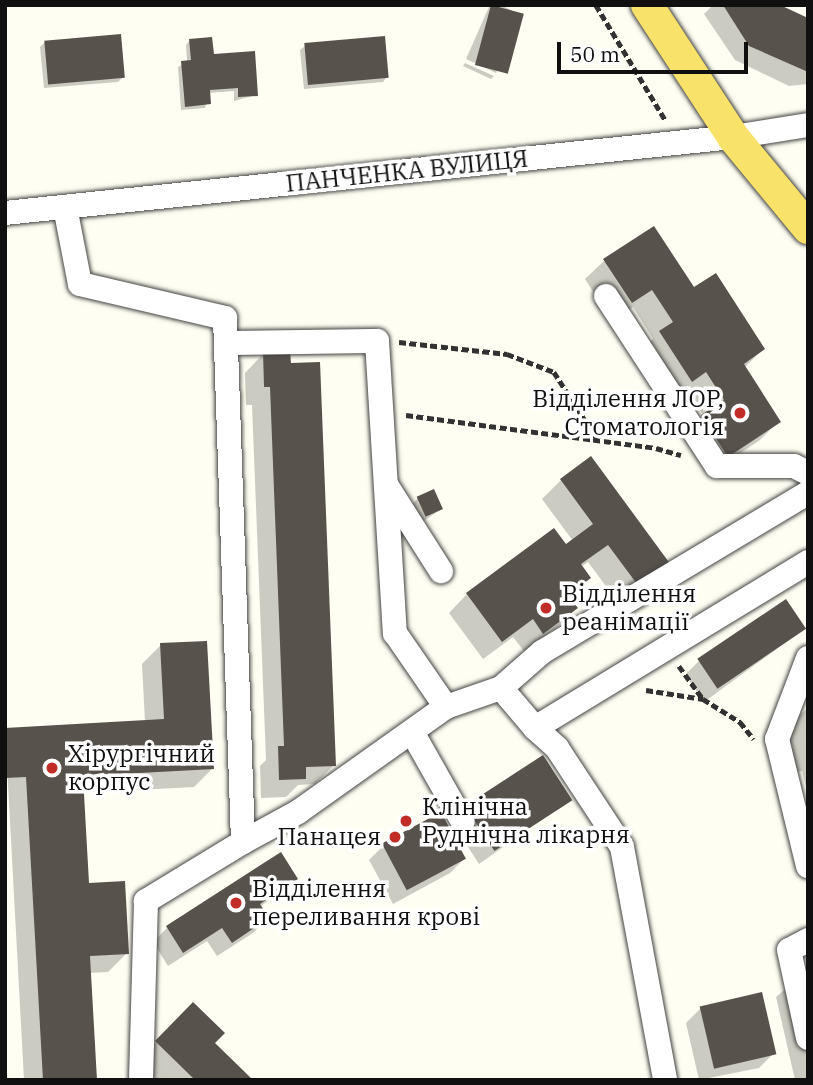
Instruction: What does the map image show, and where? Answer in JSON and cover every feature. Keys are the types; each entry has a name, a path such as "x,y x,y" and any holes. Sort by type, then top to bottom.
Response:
{"main road":[{"path":"646,5 733,137 808,228"}],"street":[{"name":"ПАНЧЕНКА ВУЛИЦЯ","path":"5,213 733,137 808,125"},
{"path":"65,207 80,284 225,318 243,842"},
{"path":"606,296 718,466 794,466 808,474"},
{"path":"226,343 377,341 395,633 446,707"},
{"path":"385,481 441,571"},
{"path":"141,1080 146,901 298,812 446,707 501,688 542,652 808,493"},
{"path":"534,728 808,562"},
{"path":"808,658 777,739 808,866"},
{"path":"501,688 534,728 556,748 622,847 664,1080"},
{"path":"412,732 463,822"},
{"path":"808,940 789,950 808,1038"}],"path":[{"path":"596,5 679,142"},
{"path":"377,341 508,354 554,372 597,439"},
{"path":"381,413 656,448 718,466"},
{"path":"666,649 703,699 740,722 753,739 777,739"},
{"path":"607,683 703,699"}],"building":[{"path":"491,5 524,14 508,74 475,65"},
{"path":"723,5 780,5 808,18 808,72 749,46"},
{"path":"121,34 125,78 48,85 44,41"},
{"path":"385,36 389,78 308,85 304,43"},
{"path":"212,37 214,54 255,51 258,96 238,97 238,88 210,90 211,104 185,107 181,61 191,60 189,39"},
{"path":"654,226 694,287 716,273 765,349 744,364 781,422 728,457 701,415 724,400 706,372 692,382 659,331 673,322 652,290 632,303 603,259"},
{"path":"290,351 291,363 320,362 336,766 306,767 306,779 279,780 278,746 284,746 270,387 264,387 263,352"},
{"path":"591,456 671,565 640,588 608,545 581,564 591,578 568,595 578,608 543,634 533,619 502,642 466,593 554,528 566,544 593,524 560,479"},
{"path":"434,489 443,509 426,517 417,497"},
{"path":"786,599 806,629 717,689 697,659"},
{"path":"207,641 214,769 83,776 89,883 125,881 129,954 90,956 97,1080 43,1080 26,777 5,778 5,728 164,719 160,643"},
{"path":"543,755 572,800 494,851 465,806"},
{"path":"441,812 466,859 407,890 382,843"},
{"path":"281,852 298,879 260,904 269,918 232,943 222,928 183,953 166,926"},
{"path":"762,992 776,1054 714,1069 700,1006"},
{"path":"193,1002 225,1033 215,1043 253,1080 195,1080 155,1041"}],"place":[{"name":"Відділення ЛОР, Стоматологія","path":"740,413"},
{"name":"Відділення реанімації","path":"546,608"},
{"name":"Хірургічний корпус","path":"52,768"},
{"name":"Клінічна Руднічна лікарня","path":"406,821"},
{"name":"Панацея","path":"395,837"},
{"name":"Відділення переливання крові","path":"236,903"}]}
